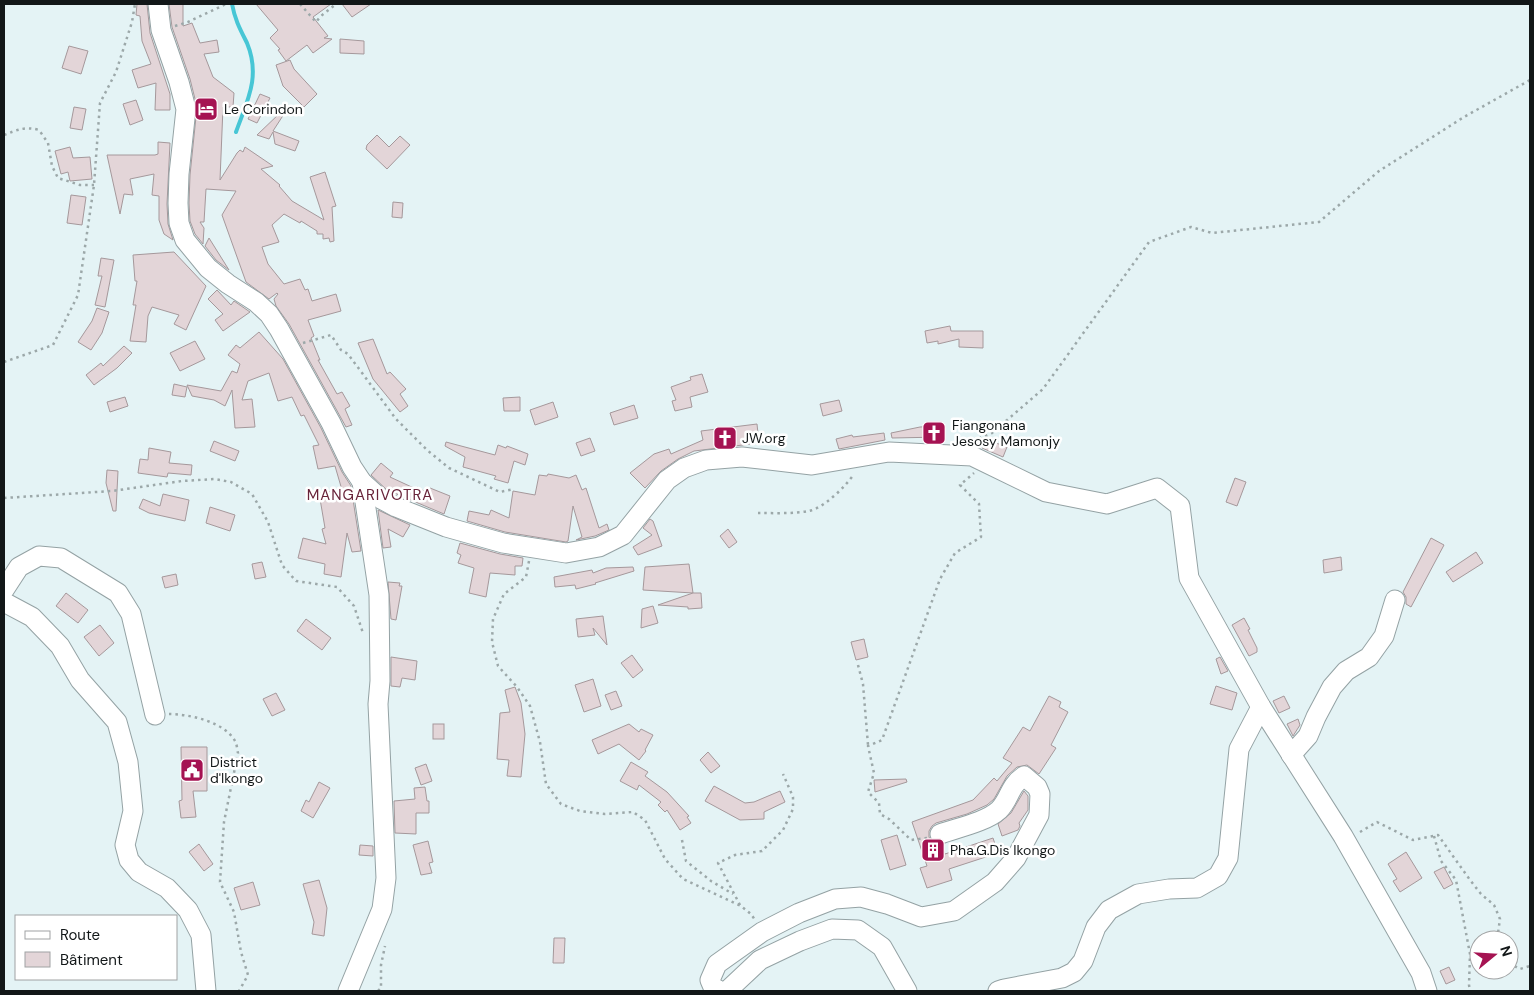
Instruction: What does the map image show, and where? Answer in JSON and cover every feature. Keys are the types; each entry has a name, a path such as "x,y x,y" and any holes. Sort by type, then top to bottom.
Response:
{"street":[{"path":"158,4 160,30 182,90 186,109 178,203 179,223 185,240 208,268 256,302 269,314 331,423 352,467 362,482 381,499 446,527 503,543 566,554 599,547 623,535 667,480 684,468 706,460 742,456 812,465 889,452 972,456 1046,492 1107,504 1157,488 1180,506 1189,578 1261,707 1343,836 1421,973 1428,991"},
{"path":"348,991 382,909 386,878 378,704 380,682 379,595 362,482"},
{"path":"4,590 20,567 39,556 61,558 118,593 131,614 155,715"},
{"path":"1292,754 1308,736 1332,687 1346,671 1369,657 1384,636 1395,600"},
{"path":"4,602 32,617 60,646 80,680 117,722 128,762 133,811 126,846 128,860 139,872 167,888 188,910 200,935 206,991"},
{"path":"998,991 1062,978 1074,972 1083,961 1096,927 1109,910 1138,894 1169,889 1197,888 1218,876 1228,858 1239,748 1261,707"},
{"path":"720,991 713,987 710,980 717,964 762,932 799,913 835,899 861,897 887,904 921,917 954,911 994,882 1016,858 1039,815 1040,794 1037,787 1024,776 1016,782 1000,809 990,817 940,834"},
{"path":"727,991 760,960 800,941 832,929 858,930 882,947 907,991"}],"path":[{"path":"4,362 53,345 78,295 94,185 100,103 116,72 132,22 135,4"},
{"path":"160,30 188,22 226,4"},
{"path":"300,4 316,22 336,4"},
{"path":"868,746 882,740 940,579 955,553 981,537 979,504 960,485 974,473 972,441 992,433 1043,389 1149,242 1191,227 1212,233 1319,222 1379,171 1464,117 1530,80"},
{"path":"4,136 21,128 30,127 39,130 48,143 52,166 58,178 80,186 94,185"},
{"path":"320,337 331,335 341,350 348,354 396,419 426,450 449,468 500,492 514,489"},
{"path":"758,513 811,511 846,486 866,456"},
{"path":"4,498 112,491 182,481 215,479 232,482 252,494 268,522 282,565 296,581 337,587 354,606 363,633"},
{"path":"532,548 526,577 504,594 493,619 492,642 498,666 518,687 530,706 540,742 546,784 561,804 580,811 605,814 633,812 645,820 666,859 683,879 741,906 751,914 762,932"},
{"path":"858,665 863,684 868,746 874,773 868,792 879,803 880,814 889,819 912,840 940,834"},
{"path":"155,715 172,714 211,721 228,732 236,742 238,753 224,822 220,882 234,912 241,952 248,975 239,991"},
{"path":"741,906 718,863 735,855 762,851 783,830 793,809 793,797 782,774"},
{"path":"1343,836 1358,833 1377,822 1414,840 1438,835 1481,894 1494,905 1500,919 1498,930"},
{"path":"1434,836 1441,861 1456,880 1470,954 1468,984 1470,991"},
{"path":"682,840 686,861 711,880 735,894"}],"building":[{"path":"137,4 147,4 150,33 170,94 170,110 155,110 156,83 138,88 132,70 151,64 142,41 140,16 136,15"},
{"path":"169,4 183,4 183,26 192,23 200,43 217,40 219,52 204,54 213,77 234,93 233,107 223,107 220,180 237,153 240,150 243,152 245,147 273,166 261,169 280,185 292,201 324,220 310,177 325,172 336,206 332,207 334,241 330,242 329,238 323,239 323,234 317,234 317,231 301,221 300,223 284,214 272,225 279,242 262,247 268,264 284,284 300,279 305,290 308,289 312,301 336,294 341,311 308,320 314,336 311,338 320,360 318,360 337,394 342,392 350,406 345,409 352,425 346,427 289,324 276,306 274,299 278,294 269,299 246,282 222,215 236,191 206,189 204,222 200,222 204,228 203,244 195,234 190,221 189,203 197,107 190,79 172,27"},
{"path":"256,4 331,4 313,17 328,36 324,38 332,39 313,53 307,45 286,61 278,50 280,49 270,38 278,30"},
{"path":"342,4 371,4 352,17"},
{"path":"340,39 364,41 364,54 340,53"},
{"path":"69,46 88,51 81,74 62,68"},
{"path":"290,60 294,69 317,94 304,107 283,86 276,65"},
{"path":"260,94 270,98 257,123 248,119"},
{"path":"136,100 143,120 130,125 123,104"},
{"path":"74,107 86,109 82,130 70,128"},
{"path":"281,112 284,114 273,131 299,141 295,151 275,144 273,132 269,139 257,135"},
{"path":"377,135 389,147 400,136 410,145 387,169 366,149 367,145"},
{"path":"158,142 170,143 167,204 168,224 173,240 164,234 159,220 159,196 152,195 154,174 130,179 133,195 124,194 120,214 107,155 155,155 158,154"},
{"path":"70,147 73,158 90,157 92,179 70,181 68,172 61,174 55,151"},
{"path":"71,195 86,197 82,225 67,223"},
{"path":"393,202 403,203 402,218 392,217"},
{"path":"209,238 229,270 216,260 205,246"},
{"path":"174,252 206,286 186,330 174,324 179,315 152,307 148,316 146,342 130,341 136,305 133,305 137,281 135,281 133,255"},
{"path":"101,258 114,260 105,307 95,305 102,276 98,276"},
{"path":"217,290 231,305 234,301 250,312 223,331 215,320 223,314 208,299"},
{"path":"97,308 109,312 102,333 91,350 78,342 92,321"},
{"path":"950,326 951,331 983,331 983,348 959,347 959,339 938,344 938,341 927,343 925,331"},
{"path":"259,332 283,359 351,486 350,492 352,493 361,551 352,552 347,533 341,577 324,574 325,564 298,558 303,538 326,544 322,529 325,528 319,493 342,490 335,466 318,469 313,446 319,445 304,415 301,416 292,397 278,401 269,373 248,381 242,400 252,399 255,427 235,428 232,390 225,406 214,400 192,396 187,385 221,391 232,371 237,373 240,364 228,355 236,345 240,348"},
{"path":"373,339 387,374 390,372 406,389 400,394 408,406 400,412 373,379 358,343"},
{"path":"195,341 205,359 180,371 170,353"},
{"path":"124,346 132,353 117,368 94,385 86,375 101,363 103,366"},
{"path":"702,374 708,392 690,397 692,407 675,411 672,401 676,400 671,387 691,380 690,377"},
{"path":"174,384 187,387 185,397 172,395"},
{"path":"125,397 128,406 110,412 107,402"},
{"path":"520,397 520,411 504,411 503,398"},
{"path":"839,400 842,411 823,416 820,404"},
{"path":"553,402 558,417 535,425 530,410"},
{"path":"634,405 638,418 614,425 610,413"},
{"path":"757,424 759,443 694,451 661,471 645,488 630,473 654,454 669,449 671,454 703,440 701,431"},
{"path":"942,426 942,437 892,438 891,433 920,427"},
{"path":"884,433 885,440 839,449 836,439 852,435 853,437"},
{"path":"590,438 595,451 581,456 576,443"},
{"path":"985,439 1007,447 1003,457 982,448"},
{"path":"214,441 239,451 235,461 210,451"},
{"path":"446,442 495,455 498,445 506,448 507,446 528,454 525,465 514,461 508,483 494,479 496,476 463,467 465,457 445,446"},
{"path":"149,448 171,452 169,463 192,465 191,475 168,473 167,477 138,473 140,459 148,460"},
{"path":"381,463 393,473 390,477 428,493 430,488 450,496 444,514 387,490 371,475"},
{"path":"107,470 118,471 116,511 113,511 106,483"},
{"path":"548,474 569,478 576,475 582,490 586,488 599,528 607,524 609,530 595,536 576,540 582,537 573,506 568,541 566,542 505,532 467,521 469,511 489,515 491,510 509,518 513,491 535,495 539,475 547,476"},
{"path":"1235,478 1246,482 1237,506 1226,502"},
{"path":"163,494 189,500 185,521 149,513 139,508 143,499 160,506"},
{"path":"210,507 235,515 230,531 206,523"},
{"path":"378,510 410,525 403,537 388,529 391,547 383,548"},
{"path":"650,519 653,521 662,546 638,555 633,547 652,535 643,528"},
{"path":"728,529 737,542 729,548 720,536"},
{"path":"1431,538 1444,545 1411,607 1406,604 1406,597 1403,592"},
{"path":"460,543 523,558 522,566 515,566 515,575 490,573 486,597 469,593 474,568 458,563 461,555 457,553"},
{"path":"1476,552 1483,563 1453,582 1446,572"},
{"path":"1341,557 1342,570 1324,573 1323,560"},
{"path":"262,562 266,577 255,579 252,564"},
{"path":"689,564 693,593 643,590 645,567"},
{"path":"633,567 634,571 596,584 576,589 575,585 555,587 554,577 592,570 593,573 606,568"},
{"path":"176,574 178,585 165,588 162,577"},
{"path":"388,582 400,583 399,586 402,586 396,620 391,619"},
{"path":"66,593 88,610 78,623 56,606"},
{"path":"693,593 701,593 702,608 688,609 688,607 658,605"},
{"path":"653,606 658,623 641,628 642,609"},
{"path":"603,616 607,645 593,628 595,635 578,637 576,619"},
{"path":"1244,618 1257,648 1257,652 1249,656 1232,625"},
{"path":"306,619 331,638 322,650 297,631"},
{"path":"100,625 114,643 99,656 84,637"},
{"path":"864,639 868,657 856,660 851,642"},
{"path":"632,655 643,670 633,678 621,663"},
{"path":"391,657 417,661 415,680 402,678 400,687 391,686"},
{"path":"1220,657 1228,671 1221,674 1216,659"},
{"path":"593,679 601,706 584,712 575,685"},
{"path":"1216,686 1237,693 1232,710 1210,704"},
{"path":"515,687 521,703 525,734 521,777 507,776 509,760 497,759 500,713 510,712 505,690"},
{"path":"616,691 622,706 611,710 605,695"},
{"path":"276,693 285,710 272,716 263,699"},
{"path":"1049,696 1061,702 1059,707 1068,712 1051,745 1056,748 1039,774 1027,765 1017,767 1007,776 994,799 987,805 967,814 936,823 929,831 929,837 932,842 942,845 945,854 993,838 998,853 949,869 952,880 927,888 920,868 927,866 912,822 973,800 994,778 997,781 1012,763 1003,758 1023,727 1030,731"},
{"path":"1284,696 1290,708 1279,713 1273,701"},
{"path":"1298,719 1300,725 1293,736 1287,724"},
{"path":"433,724 444,724 444,739 433,739"},
{"path":"629,724 639,732 641,729 653,735 646,751 639,760 619,744 598,754 592,740"},
{"path":"181,747 207,747 207,791 193,791 196,817 181,818 179,801 182,800"},
{"path":"708,752 720,766 711,773 700,760"},
{"path":"631,762 648,772 645,776 667,792 689,816 687,817 691,823 680,830 667,810 665,812 658,805 661,802 639,785 637,790 620,781"},
{"path":"426,764 432,781 421,785 415,768"},
{"path":"906,779 907,782 875,792 874,780"},
{"path":"319,782 330,788 313,818 301,811 306,800 309,802"},
{"path":"714,786 745,803 754,802 780,791 785,802 764,812 764,819 740,820 705,801"},
{"path":"425,787 427,801 429,801 429,813 416,813 416,834 395,833 394,801 415,799 414,788"},
{"path":"1024,791 1028,796 1028,810 1019,823 1018,830 1002,836 998,824 1011,813"},
{"path":"897,835 906,865 890,870 881,840"},
{"path":"428,841 433,862 429,863 432,873 421,875 413,845"},
{"path":"199,844 213,864 204,871 189,852"},
{"path":"360,845 373,846 373,856 359,855"},
{"path":"1406,852 1422,878 1400,892 1393,881 1397,879 1388,864"},
{"path":"1444,867 1453,884 1444,889 1434,872"},
{"path":"319,880 327,908 324,936 312,934 314,922 303,884"},
{"path":"253,882 260,905 241,910 234,888"},
{"path":"554,938 565,938 564,963 553,963"},
{"path":"1449,967 1455,980 1446,984 1440,971"}],"waterway":[{"path":"232,4 236,20 247,43 253,67 251,89 236,132"}],"place":[{"name":"Le Corindon","path":"206,109"},
{"name":"Fiangonana Jesosy Mamonjy","path":"934,433"},
{"name":"JW.org","path":"725,438"},
{"name":"District d'Ikongo","path":"192,770"},
{"name":"Pha.G.Dis Ikongo","path":"933,850"}],"district":[{"name":"MANGARIVOTRA","path":"370,495"}]}
